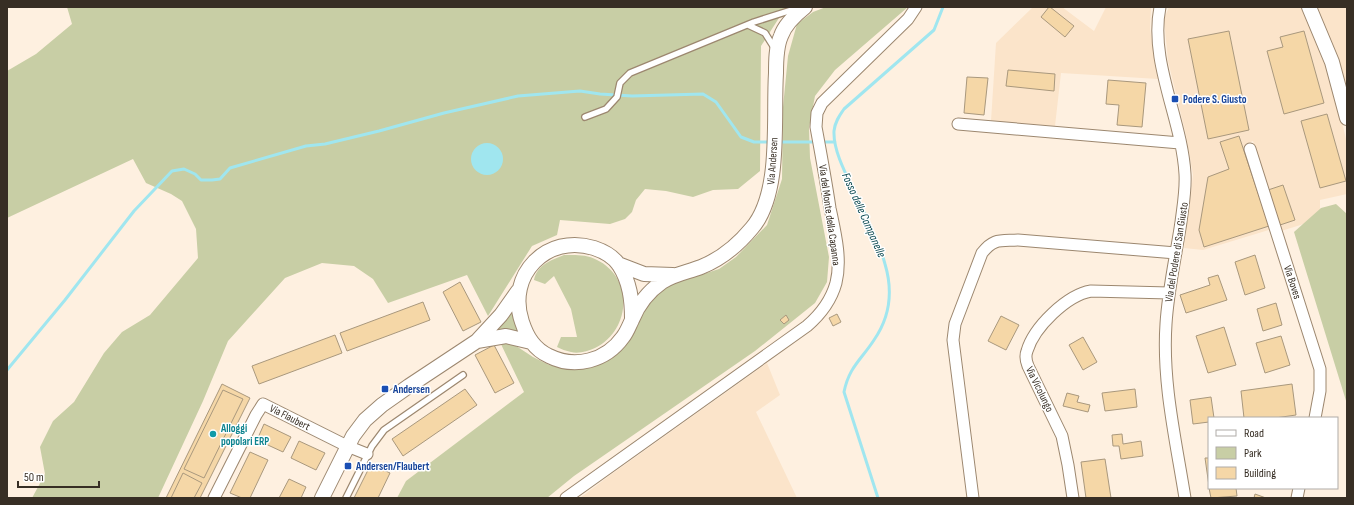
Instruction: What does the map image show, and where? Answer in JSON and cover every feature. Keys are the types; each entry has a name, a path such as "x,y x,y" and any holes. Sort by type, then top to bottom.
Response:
{"street":[{"name":"Via Andersen","path":"518,291 520,315 524,328 531,342 540,350 557,359 575,362 590,360 600,357 625,336 632,319 649,293 663,282 675,275 700,267 723,256 738,244 753,227 763,211 769,195 774,145 777,52 783,31 795,16 805,7"},
{"name":"Via del Monte della Capanna","path":"566,498 807,326 826,306 836,282 838,261 816,127 816,119 822,103 908,19 916,7"},
{"name":"Via del Podere di San Giusto","path":"1160,7 1158,26 1159,47 1180,143 1184,165 1185,184 1169,293 1166,325 1166,357 1169,396 1185,498"},
{"path":"1309,7 1332,62 1347,118"},
{"path":"958,124 1180,143"},
{"name":"Via Boves","path":"1250,149 1320,369 1320,391 1315,417"},
{"path":"973,498 953,340 955,324 982,253 988,245 996,241 1018,240 1176,253"},
{"name":"Via Andersen","path":"322,498 356,430 376,410 477,341 500,315 518,291 529,267 544,254 557,248 570,245 588,246 604,252 613,258 618,264 629,288 631,296 632,319"},
{"name":"Via Andersen","path":"618,264 644,274 675,275"},
{"name":"Via Vicolungo","path":"1073,498 1062,436 1028,366 1026,360 1027,350 1038,330 1049,318 1066,304 1083,293 1091,291 1169,293"},
{"name":"Via Andersen","path":"477,341 506,336 531,342"},
{"name":"Via Flaubert","path":"214,498 263,404 347,446"},
{"path":"347,446 367,454"}],"lane":[{"path":"585,117 606,109 618,94 620,83 630,73 748,25 800,7"},
{"path":"748,25 765,33 777,52"},
{"path":"346,498 367,454 376,439 388,427 463,375"}],"shaded area":[{"path":"1033,7 1062,7 1094,31 1106,7 1151,7 1150,29 1158,79 1061,73 1055,126 991,121 996,43"},
{"path":"1169,7 1303,7 1331,78 1347,143 1347,194 1320,200 1320,219 1281,231 1253,141 1246,144 1272,229 1203,250 1184,248 1193,175 1186,135 1168,61 1164,19"},
{"path":"1314,7 1347,7 1347,97"},
{"path":"767,363 780,395 756,412 797,498 580,498 609,476"}],"green space":[{"path":"67,7 786,7 761,46 760,171 738,189 713,190 693,197 666,191 645,189 636,200 632,212 625,219 610,224 560,220 557,235 532,246 488,316 467,275 388,303 373,279 354,266 322,263 285,278 228,341 203,401 158,498 32,498 45,474 40,447 53,421 74,402 104,353 122,332 150,315 198,258 196,229 182,201 171,194 146,183 133,159 7,218 7,71 36,54 72,24"},
{"path":"826,7 908,7 835,70 815,96 809,128 810,158 829,257 827,282 815,303 755,351 574,476 547,498 397,498 406,481 524,392 499,340 510,342 533,357 549,365 568,368 591,367 605,362 622,350 632,335 650,300 669,285 719,269 736,257 767,225 782,179 783,107 788,56 797,24 813,12"},
{"path":"1336,204 1347,214 1347,404 1294,232 1321,208"},
{"path":"564,255 585,256 597,260 609,268 617,279 622,291 623,304 621,317 616,329 607,340 595,348 577,353 557,347 561,337 577,337 571,309 554,276 545,284 534,280 538,270 541,267"},
{"path":"513,308 520,331 496,330"}],"water":[{"path":"487,143 493,144 500,150 503,159 502,165 496,172 487,175 481,174 474,168 471,159 472,153 478,146"}],"building":[{"path":"1049,7 1074,26 1065,37 1041,17"},
{"path":"1229,31 1249,130 1208,139 1188,39"},
{"path":"1304,31 1324,103 1284,114 1267,51 1283,47 1280,37"},
{"path":"1008,70 1055,74 1054,91 1006,86"},
{"path":"967,77 988,78 984,115 964,113"},
{"path":"1108,80 1146,83 1142,127 1117,125 1119,105 1106,104"},
{"path":"1327,114 1346,181 1320,188 1301,121"},
{"path":"1239,136 1269,226 1204,247 1199,230 1208,177 1229,169 1220,142"},
{"path":"1283,185 1295,220 1280,225 1268,190"},
{"path":"1255,255 1265,288 1245,295 1235,262"},
{"path":"1218,275 1227,300 1186,313 1180,295 1210,285 1208,278"},
{"path":"460,282 481,322 463,331 443,292"},
{"path":"423,302 430,320 347,351 340,333"},
{"path":"1276,303 1282,325 1263,331 1257,309"},
{"path":"837,314 841,322 833,326 829,318"},
{"path":"786,315 789,320 784,324 780,320"},
{"path":"1001,316 1019,325 1006,350 988,341"},
{"path":"1224,327 1236,365 1208,373 1196,336"},
{"path":"335,335 342,353 259,384 252,366"},
{"path":"1281,336 1290,365 1265,373 1256,343"},
{"path":"1083,337 1097,362 1083,370 1069,345"},
{"path":"494,345 514,383 495,393 475,355"},
{"path":"222,384 250,398 200,498 166,498"},
{"path":"1292,384 1296,415 1282,417 1244,417 1241,391"},
{"path":"465,389 477,405 403,456 392,439"},
{"path":"1135,389 1137,407 1105,411 1102,393"},
{"name":"Alloggi popolari ERP","path":"223,390 243,399 204,478 184,469"},
{"path":"1067,393 1079,396 1077,402 1090,405 1088,412 1063,406"},
{"path":"1211,397 1214,417 1208,417 1208,422 1193,424 1190,400"},
{"path":"264,424 291,437 283,452 257,440"},
{"path":"1122,434 1123,444 1141,441 1143,456 1121,459 1119,446 1113,446 1112,435"},
{"path":"299,441 325,453 316,470 291,458"},
{"name":"Alloggi popolari ERP","path":"250,452 268,460 250,498 242,498 230,493"},
{"path":"1205,458 1208,458 1208,479"},
{"path":"1105,459 1111,498 1086,498 1081,462"},
{"path":"371,464 390,473 378,498 354,498"},
{"path":"183,473 202,483 194,498 171,498"},
{"path":"289,479 306,487 301,498 279,498"},
{"path":"1209,489 1236,489 1237,496 1211,498"},
{"path":"1255,494 1266,498 1254,498"}],"waterway":[{"name":"Fosso delle Campanelle","path":"878,498 844,392 852,370 874,340 884,322 887,313 889,284 880,247 838,156 834,139 834,131 835,125 844,109 934,30 943,7"},
{"path":"7,370 65,300 134,211 172,171 184,169 195,174 201,180 220,179 230,168 306,146 325,144 444,113 518,96 580,91 632,96 703,94 716,102 741,137 754,142 770,142"},
{"path":"778,142 816,142"},
{"path":"822,142 835,142"}],"place":[{"name":"Podere S. Giusto","path":"1175,99"},
{"name":"Andersen","path":"385,389"},
{"name":"Alloggi popolari ERP","path":"213,434"},
{"name":"Andersen/Flaubert","path":"348,466"}]}
